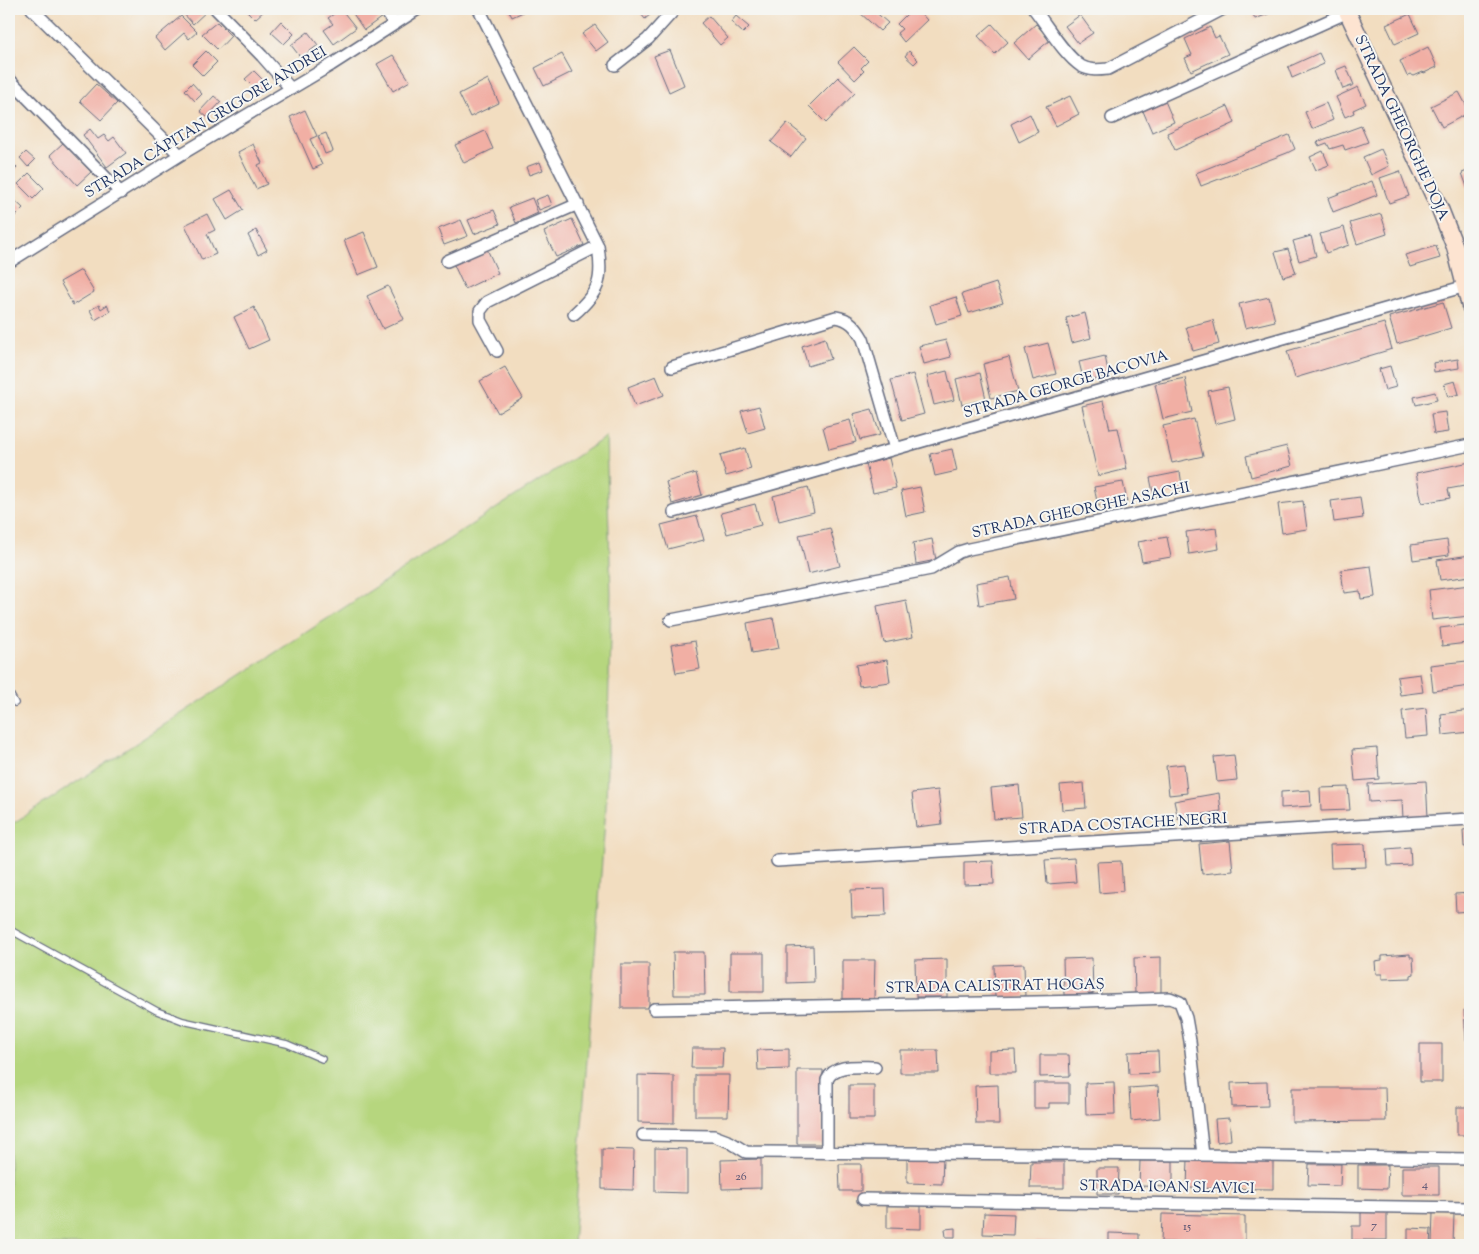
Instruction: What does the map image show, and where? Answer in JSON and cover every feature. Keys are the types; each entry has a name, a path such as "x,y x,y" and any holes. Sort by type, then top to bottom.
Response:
{"street":[{"path":"32,9 180,155"},
{"path":"216,9 291,89"},
{"path":"384,9 395,24"},
{"name":"STRADA CĂPITAN GRIGORE ANDREI","path":"9,262 418,9"},
{"path":"479,9 598,246 600,263 598,286 589,300 574,314"},
{"path":"615,65 648,39 675,9"},
{"path":"1034,9 1070,56 1080,65 1098,70 1108,69 1223,9"},
{"path":"1112,118 1347,10"},
{"name":"STRADA GHEORGHE DOJA","path":"1347,10 1440,209 1455,247 1470,306"},
{"path":"9,79 121,193"},
{"path":"447,261 578,204"},
{"path":"497,351 480,320 480,311 486,302 598,246"},
{"name":"STRADA GEORGE BACOVIA","path":"674,512 1466,286"},
{"path":"672,367 836,317 845,318 856,326 863,339 895,449"},
{"name":"STRADA GHEORGHE ASACHI","path":"672,620 931,570 959,552 969,549 1470,445"},
{"name":"STRADA COSTACHE NEGRI","path":"777,861 1470,820"},
{"name":"STRADA CALISTRAT HOGAȘ","path":"654,1009 1170,998 1180,1002 1186,1018 1203,1155"},
{"path":"827,1153 829,1076 834,1071 844,1067 875,1067"},
{"path":"643,1135 714,1136 730,1142 746,1152 1470,1159"},
{"name":"STRADA IOAN SLAVICI","path":"863,1199 1470,1208"}],"lane":[{"path":"9,692 15,703"},
{"path":"9,926 12,931 157,1011 183,1021 287,1044 322,1059"}],"green space":[{"path":"606,437 611,594 606,807 573,1245 9,1245 9,826"}],"building":[{"path":"186,9 209,9 193,24 182,12"},
{"path":"245,9 264,9 265,10 255,19"},
{"path":"341,9 356,28 334,44 324,30 333,24 328,18"},
{"path":"356,9 376,9 382,17 364,30 352,12"},
{"path":"508,9 521,9 523,12 512,17"},
{"path":"637,9 657,9 645,19"},
{"path":"738,9 751,9 746,15"},
{"path":"862,9 872,9 888,23 880,31 859,12"},
{"path":"912,9 917,9 927,20 904,42 897,33 902,29 897,24"},
{"path":"1251,9 1275,9 1276,11 1255,19"},
{"path":"1410,14 1419,33 1395,44 1386,25"},
{"path":"1080,15 1093,33 1078,43 1065,26"},
{"path":"181,16 197,32 189,39 184,33 165,50 155,38"},
{"path":"709,16 728,38 720,45 701,23"},
{"path":"736,16 749,27 743,33 731,22"},
{"path":"281,21 294,34 284,44 271,32"},
{"path":"217,22 231,36 218,50 202,34"},
{"path":"992,24 1008,42 995,54 978,36"},
{"path":"1036,24 1050,40 1028,59 1014,43"},
{"path":"595,25 608,42 596,51 582,34"},
{"path":"1210,27 1215,38 1219,36 1228,54 1191,71 1185,58 1192,55 1185,39"},
{"path":"308,32 318,45 301,58 291,45"},
{"path":"854,47 868,61 861,68 864,71 855,80 838,62"},
{"path":"1428,47 1437,67 1414,76 1410,74 1407,76 1400,61"},
{"path":"670,50 684,85 669,92 654,56"},
{"path":"206,51 217,62 203,76 192,65"},
{"path":"909,51 918,60 914,64 905,56"},
{"path":"1319,53 1324,64 1292,78 1288,67"},
{"path":"562,54 572,72 544,86 535,68"},
{"path":"393,55 410,81 393,91 377,64"},
{"path":"1346,66 1354,85 1343,89 1336,70"},
{"path":"254,71 267,84 258,92 245,79"},
{"path":"838,77 855,93 826,123 809,106"},
{"path":"488,79 499,103 470,117 459,94"},
{"path":"192,83 202,94 195,101 185,90"},
{"path":"96,84 117,103 101,120 80,101"},
{"path":"1358,87 1366,104 1353,110 1354,113 1345,117 1336,97"},
{"path":"1459,92 1470,112 1442,127 1431,106"},
{"path":"214,96 221,102 207,117 200,111"},
{"path":"1070,96 1079,114 1056,126 1046,107"},
{"path":"1165,101 1174,122 1152,132 1143,111"},
{"path":"1326,103 1333,120 1312,129 1305,112"},
{"path":"1228,106 1235,123 1175,150 1167,133"},
{"path":"305,110 317,136 310,139 322,165 313,169 290,117"},
{"path":"1030,114 1038,132 1019,142 1011,124"},
{"path":"787,123 806,138 791,157 771,142"},
{"path":"1361,126 1368,142 1345,150 1343,145 1330,149 1327,143 1319,146 1317,142"},
{"path":"90,129 98,139 104,135 109,141 114,137 126,153 107,167 83,135"},
{"path":"485,131 493,149 464,163 455,145"},
{"path":"326,133 333,151 325,154 318,136"},
{"path":"1289,135 1295,149 1201,186 1196,173"},
{"path":"64,142 91,172 77,185 50,155"},
{"path":"253,144 262,163 258,165 267,184 256,189 238,152"},
{"path":"1381,149 1389,166 1371,175 1363,157"},
{"path":"1323,151 1329,165 1316,170 1310,157"},
{"path":"26,152 35,160 28,167 20,158"},
{"path":"9,159 17,168 11,174 9,172"},
{"path":"540,162 543,170 529,175 526,167"},
{"path":"1470,170 1470,195 1462,173"},
{"path":"1400,171 1409,196 1389,203 1380,178"},
{"path":"29,173 44,188 33,199 18,184"},
{"path":"1372,181 1377,195 1333,212 1328,198"},
{"path":"231,190 243,210 227,220 215,199"},
{"path":"9,195 23,208 10,221 9,220"},
{"path":"548,195 552,205 539,210 535,200"},
{"path":"532,198 538,213 516,223 509,207"},
{"path":"494,210 500,224 474,234 468,220"},
{"path":"207,214 215,230 207,234 216,254 202,260 185,225"},
{"path":"1381,214 1387,234 1357,244 1350,223"},
{"path":"572,219 584,245 556,257 544,232"},
{"path":"461,220 468,236 444,245 438,229"},
{"path":"1344,227 1349,245 1326,253 1320,234"},
{"path":"256,230 267,250 258,255 248,235"},
{"path":"364,232 378,267 358,275 344,240"},
{"path":"1311,236 1316,256 1299,261 1293,241"},
{"path":"1436,246 1440,258 1410,267 1405,255"},
{"path":"487,249 498,273 465,289 454,265"},
{"path":"1288,249 1296,273 1283,277 1275,252"},
{"path":"81,270 94,292 73,305 60,282"},
{"path":"996,283 1003,303 969,313 962,294"},
{"path":"388,286 404,319 383,329 367,296"},
{"path":"956,297 962,316 936,324 930,305"},
{"path":"1269,297 1275,321 1245,328 1239,304"},
{"path":"1443,302 1451,328 1397,344 1389,317"},
{"path":"99,305 101,309 107,305 110,311 95,320 90,310"},
{"path":"254,307 269,340 249,349 234,317"},
{"path":"1085,313 1091,338 1072,343 1066,318"},
{"path":"1213,320 1219,344 1193,351 1186,327"},
{"path":"1384,323 1392,349 1295,378 1287,351"},
{"path":"825,338 831,359 808,366 802,346"},
{"path":"946,340 951,357 924,364 919,346"},
{"path":"1048,343 1056,374 1033,380 1025,349"},
{"path":"1105,356 1109,376 1084,382 1079,362"},
{"path":"1009,357 1018,391 991,398 983,364"},
{"path":"1458,359 1459,368 1434,372 1433,363"},
{"path":"1390,366 1396,387 1385,390 1379,369"},
{"path":"505,367 523,398 498,413 480,381"},
{"path":"947,371 954,400 934,405 927,376"},
{"path":"980,373 986,399 962,405 956,379"},
{"path":"913,374 924,414 902,420 891,380"},
{"path":"656,376 664,395 635,406 628,387"},
{"path":"1185,378 1192,412 1163,419 1155,384"},
{"path":"1455,381 1459,394 1448,397 1444,384"},
{"path":"1228,387 1235,419 1215,424 1208,391"},
{"path":"1435,392 1437,400 1416,405 1414,397"},
{"path":"1103,401 1110,429 1118,428 1127,469 1098,476 1082,406"},
{"path":"759,406 765,428 748,433 741,411"},
{"path":"872,409 880,435 860,440 853,414"},
{"path":"1445,412 1448,432 1434,434 1431,414"},
{"path":"1194,419 1203,456 1172,463 1163,426"},
{"path":"850,420 856,442 829,449 823,427"},
{"path":"1287,446 1292,466 1251,477 1246,456"},
{"path":"745,448 751,469 726,476 720,455"},
{"path":"952,449 957,471 935,476 930,454"},
{"path":"889,458 896,488 873,493 866,464"},
{"path":"1470,462 1470,485 1448,489 1450,498 1422,503 1416,473"},
{"path":"1180,472 1183,492 1154,497 1150,478"},
{"path":"696,473 702,495 672,504 666,482"},
{"path":"1123,482 1127,501 1098,506 1094,487"},
{"path":"808,487 814,512 779,521 773,496"},
{"path":"920,487 925,512 906,516 901,491"},
{"path":"1360,497 1363,518 1334,522 1331,501"},
{"path":"1303,501 1307,529 1282,533 1278,504"},
{"path":"755,504 761,525 727,534 721,513"},
{"path":"697,516 704,540 668,549 661,525"},
{"path":"830,528 840,566 808,574 799,535"},
{"path":"1216,528 1219,549 1189,554 1186,532"},
{"path":"1167,537 1171,557 1142,562 1138,542"},
{"path":"932,539 936,560 916,564 913,543"},
{"path":"1447,540 1449,555 1413,560 1411,545"},
{"path":"1470,555 1470,576 1440,580 1437,560"},
{"path":"1371,566 1375,597 1361,599 1360,591 1344,593 1341,570"},
{"path":"1010,577 1014,599 979,605 976,583"},
{"path":"1470,585 1470,616 1432,620 1429,590"},
{"path":"906,600 913,637 884,643 877,606"},
{"path":"773,618 779,648 752,653 747,623"},
{"path":"1465,625 1467,643 1442,646 1440,628"},
{"path":"695,641 700,669 676,673 671,645"},
{"path":"887,660 890,682 859,686 856,665"},
{"path":"1467,661 1470,686 1433,691 1430,665"},
{"path":"1420,674 1423,692 1400,695 1397,677"},
{"path":"1426,708 1428,736 1405,738 1402,711"},
{"path":"1470,710 1470,732 1443,735 1441,714"},
{"path":"1377,748 1379,779 1355,781 1352,750"},
{"path":"1234,755 1237,780 1217,782 1214,757"},
{"path":"1184,764 1187,793 1169,795 1166,766"},
{"path":"1426,781 1428,817 1403,818 1402,800 1369,802 1368,784"},
{"path":"1084,783 1086,808 1062,810 1060,785"},
{"path":"1019,785 1022,817 994,819 991,788"},
{"path":"1348,787 1350,810 1321,811 1320,788"},
{"path":"938,790 942,824 916,827 912,793"},
{"path":"1310,790 1311,806 1281,808 1281,792"},
{"path":"1219,793 1221,811 1178,819 1174,801"},
{"path":"1470,829 1470,846 1464,847 1463,830"},
{"path":"1230,841 1233,871 1202,874 1199,844"},
{"path":"1365,844 1366,867 1331,868 1330,845"},
{"path":"1410,847 1411,865 1388,866 1387,849"},
{"path":"1074,858 1076,882 1047,884 1045,860"},
{"path":"993,861 994,884 964,885 964,862"},
{"path":"1121,861 1123,891 1099,893 1097,862"},
{"path":"885,889 886,916 852,917 851,890"},
{"path":"1470,893 1470,911 1456,912 1455,894"},
{"path":"813,946 814,982 787,983 787,947"},
{"path":"673,952 704,952 705,995 674,995"},
{"path":"730,953 764,953 764,992 730,992"},
{"path":"1410,954 1410,957 1413,957 1414,974 1411,975 1411,978 1382,979 1382,974 1376,974 1375,961 1382,960 1382,956"},
{"path":"1161,957 1161,994 1135,994 1134,958"},
{"path":"1092,958 1093,994 1064,995 1063,959"},
{"path":"947,959 947,997 916,997 915,960"},
{"path":"843,960 875,960 874,999 843,999"},
{"path":"621,964 649,964 649,1008 621,1008"},
{"path":"1024,964 1025,997 995,998 994,965"},
{"path":"1464,1010 1470,1010 1470,1040 1466,1040"},
{"path":"1420,1044 1442,1044 1442,1082 1420,1082"},
{"path":"692,1048 723,1048 722,1068 691,1068"},
{"path":"789,1049 789,1069 758,1070 757,1050"},
{"path":"900,1050 938,1050 939,1073 900,1073"},
{"path":"1015,1050 1016,1073 989,1073 989,1051"},
{"path":"1158,1051 1159,1073 1129,1074 1128,1052"},
{"path":"1040,1055 1069,1055 1070,1076 1040,1077"},
{"path":"797,1070 823,1070 822,1144 797,1144"},
{"path":"638,1075 674,1076 674,1123 638,1122"},
{"path":"695,1075 729,1075 728,1116 695,1116"},
{"path":"1114,1082 1115,1114 1086,1115 1085,1083"},
{"path":"1267,1082 1268,1106 1232,1107 1231,1083"},
{"path":"1034,1083 1069,1083 1069,1103 1049,1103 1049,1108 1034,1108"},
{"path":"849,1085 874,1085 874,1119 849,1119"},
{"path":"998,1085 999,1124 976,1124 975,1086"},
{"path":"1158,1086 1160,1118 1131,1121 1129,1088"},
{"path":"1292,1088 1385,1088 1386,1121 1292,1122"},
{"path":"1457,1107 1470,1107 1470,1135 1457,1135"},
{"path":"1229,1118 1231,1140 1217,1142 1215,1119"},
{"path":"655,1148 687,1149 687,1193 655,1192"},
{"path":"602,1149 634,1150 633,1190 602,1189"},
{"path":"907,1157 943,1158 942,1184 907,1183"},
{"path":"761,1159 761,1188 722,1189 721,1160"},
{"path":"1188,1159 1273,1160 1273,1189 1187,1188"},
{"path":"1140,1161 1173,1161 1173,1187 1139,1186"},
{"path":"1031,1162 1064,1162 1064,1188 1030,1188"},
{"path":"839,1164 861,1164 861,1191 840,1191"},
{"path":"1309,1164 1341,1164 1340,1186 1308,1185"},
{"path":"1358,1165 1388,1165 1387,1189 1358,1188"},
{"path":"1402,1167 1439,1167 1439,1195 1402,1195"},
{"path":"1097,1168 1119,1168 1118,1194 1097,1194"},
{"path":"887,1205 921,1206 921,1229 887,1228"},
{"path":"1361,1210 1387,1210 1387,1240 1352,1240 1352,1226 1361,1226"},
{"path":"984,1213 1014,1214 1013,1235 983,1234"},
{"path":"1433,1213 1454,1214 1453,1244 1432,1243"},
{"path":"1162,1214 1245,1216 1245,1244 1161,1242"},
{"path":"955,1228 955,1237 946,1237 945,1229"},
{"path":"1408,1228 1431,1229 1430,1245 1408,1245"},
{"path":"1109,1233 1139,1234 1139,1245 1109,1245"},
{"path":"1036,1241 1058,1242 1058,1245 1036,1245"}]}
